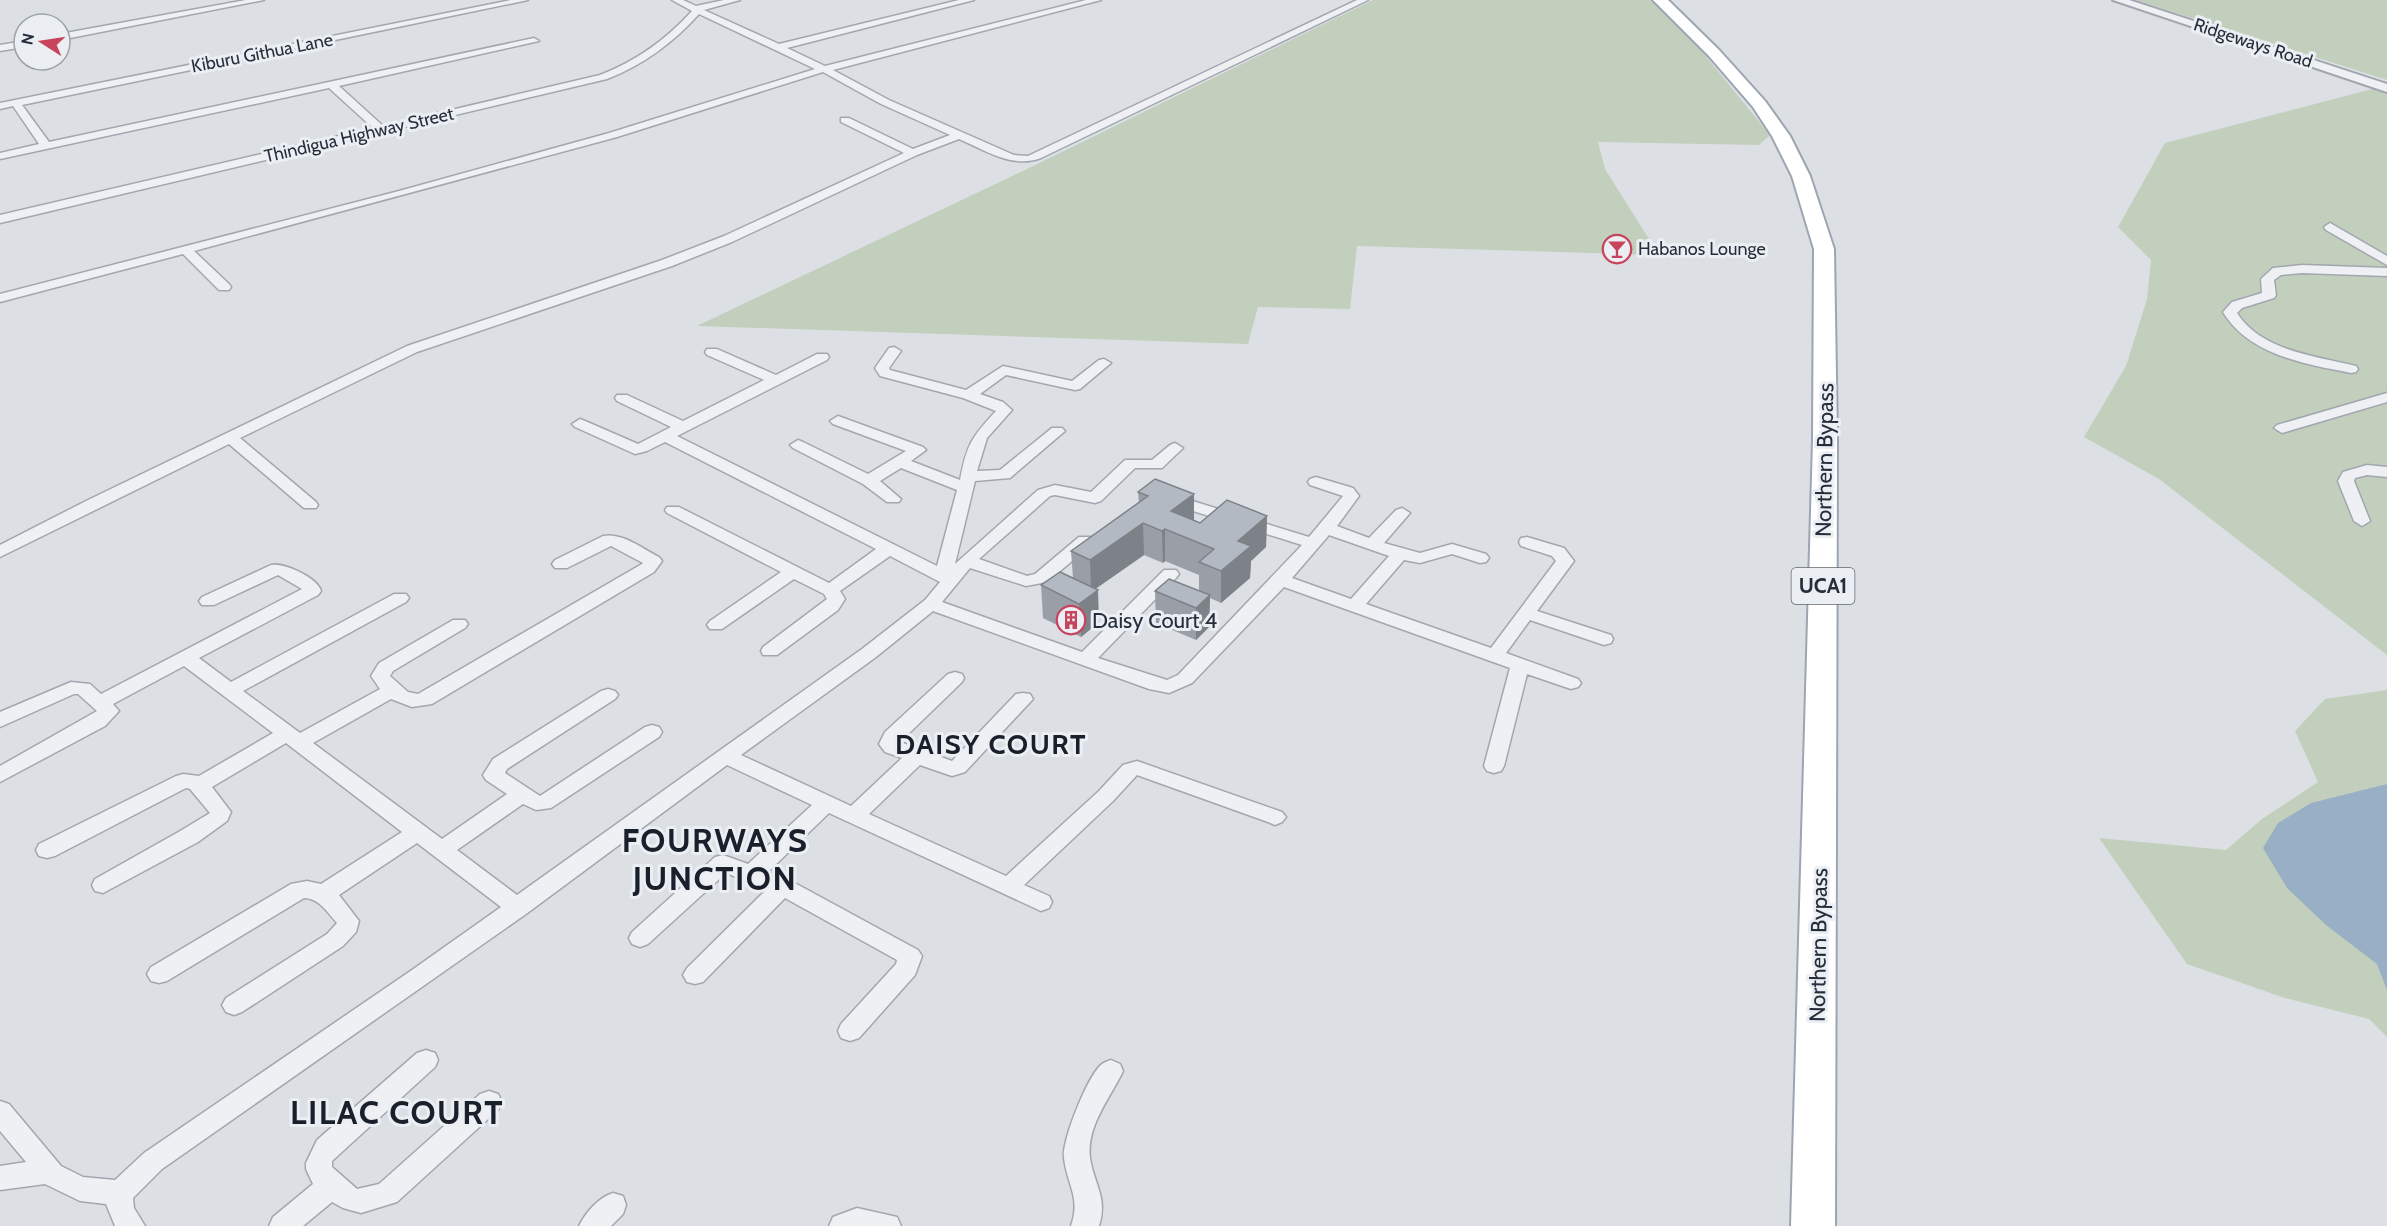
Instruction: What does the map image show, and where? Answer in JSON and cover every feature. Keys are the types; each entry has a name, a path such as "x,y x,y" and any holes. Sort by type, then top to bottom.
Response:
{"main road":[{"name":"Northern Bypass","path":"1660,0 1714,53 1759,104 1781,136 1801,176 1824,249 1825,440 1813,1226"}],"street":[{"path":"72,35 260,0"},
{"name":"Kiburu Githua Lane","path":"0,106 524,0"},
{"path":"676,0 824,69 885,102 1012,158 1029,159 1364,0"},
{"path":"696,10 736,0"},
{"path":"775,48 970,0"},
{"path":"0,298 558,151 824,69 1097,0"},
{"name":"Ridgeways Road","path":"2118,0 2387,88"},
{"name":"Thindigua Highway Street","path":"0,219 603,77 633,65 686,24 696,10"},
{"path":"686,24 719,21"},
{"path":"0,156 534,41"},
{"path":"331,85 380,129"},
{"path":"16,103 46,146"},
{"path":"845,120 913,153"},
{"path":"4,545 420,345 667,263 738,234 913,153 959,135"},
{"path":"2330,227 2387,261"},
{"path":"185,249 224,287"},
{"path":"2351,369 2303,358 2266,345 2234,323 2230,312 2236,305 2270,295 2267,279 2278,271 2302,269 2387,272"},
{"path":"894,351 882,368 885,373 968,395 1001,406 1005,410 980,437 947,578"},
{"path":"712,352 778,381"},
{"path":"580,424 635,449 642,448 822,357"},
{"path":"968,395 1003,370 1075,386 1104,363"},
{"path":"2282,428 2387,397"},
{"path":"622,398 685,428"},
{"path":"838,421 918,450 869,481"},
{"path":"900,462 968,482 1004,475 1057,431"},
{"path":"230,436 310,505"},
{"path":"666,437 947,578"},
{"path":"798,445 869,481 893,500"},
{"path":"131,1226 121,1216 118,1204 121,1193 153,1161 518,908 869,653 931,604 947,578 1044,493 1055,490 1095,498 1131,462 1156,465 1175,448"},
{"path":"2362,521 2346,481 2349,475 2367,470 2387,472"},
{"path":"931,604 1156,685 1174,686 1185,679 1281,580 1347,504 1351,496 1347,491 1316,482"},
{"path":"1180,502 1312,543"},
{"path":"673,510 830,590 836,599 832,606 770,651"},
{"path":"1373,544 1402,513"},
{"path":"1325,528 1400,554 1420,558 1452,549 1480,558"},
{"path":"459,624 381,671 382,679 411,702 425,699 648,568 653,561 609,540 561,564"},
{"path":"967,561 1026,581 1034,580 1041,578 1085,541"},
{"path":"1495,656 1565,561 1558,552 1527,542"},
{"path":"830,590 888,549"},
{"path":"1355,605 1400,554"},
{"path":"100,702 312,591 312,588 277,569 208,601"},
{"path":"716,625 794,571"},
{"path":"1085,660 1170,574"},
{"path":"1281,580 1572,683"},
{"path":"229,691 400,598"},
{"path":"1526,613 1604,639"},
{"path":"186,658 518,908"},
{"path":"1494,766 1520,665"},
{"path":"955,678 890,740 892,747 946,769 958,767 1023,699"},
{"path":"0,720 71,688 83,688 109,711 98,721 0,774"},
{"path":"199,785 393,690"},
{"path":"608,695 495,770 493,775 536,803 550,800 652,732"},
{"path":"727,757 1041,902"},
{"path":"854,815 916,757"},
{"path":"1009,886 1106,796 1130,770 1137,768 1275,817"},
{"path":"47,850 183,781 193,780 199,785 220,812 220,816 190,836 103,885"},
{"path":"440,850 521,795"},
{"path":"752,874 827,803"},
{"path":"323,894 416,833"},
{"path":"640,938 719,865 729,864 783,887 910,956 906,968 850,1031"},
{"path":"695,975 783,887"},
{"path":"159,974 299,890 314,888 323,894 348,921 348,926 335,940 234,1005"},
{"path":"426,1060 326,1148 319,1159 318,1170 331,1186 354,1201 370,1200 388,1193 489,1102"},
{"path":"1084,1226 1089,1193 1077,1151 1096,1091 1111,1071"},
{"path":"0,1112 49,1171 80,1189 121,1193"},
{"path":"0,1178 49,1171"},
{"path":"283,1226 331,1186"},
{"path":"593,1226 613,1205"},
{"path":"843,1226 857,1221 887,1226"}],"green space":[{"path":"1373,0 1650,0 1691,38 1770,135 1759,145 1598,142 1605,169 1659,255 1357,246 1350,309 1258,307 1248,344 697,326 1029,168"},
{"path":"2136,0 2387,0 2387,80"},
{"path":"2376,88 2387,92 2387,655 2159,479 2084,437 2126,366 2147,299 2151,260 2118,227 2165,143"},
{"path":"2387,690 2387,1037 2369,1019 2285,998 2187,964 2099,838 2226,850 2262,819 2318,782 2295,731 2325,699"}],"water":[{"path":"2387,784 2387,990 2377,964 2326,925 2287,888 2263,848 2278,823 2311,803"}],"building":[{"path":"1155,479 1194,494 1171,511 1200,523 1227,500 1267,516 1238,541 1251,546 1221,571 1199,562 1214,549 1165,529 1162,531 1143,523 1090,560 1071,551 1148,496 1138,492"},
{"path":"1060,572 1098,590 1079,604 1041,585"},
{"path":"1169,579 1210,595 1196,608 1155,591"}],"place":[{"name":"Habanos Lounge","path":"1617,249"},
{"name":"Daisy Court 4","path":"1071,620"}],"district":[{"name":"DAISY COURT","path":"991,744"},
{"name":"FOURWAYS JUNCTION","path":"715,859"},
{"name":"LILAC COURT","path":"397,1112"}]}
